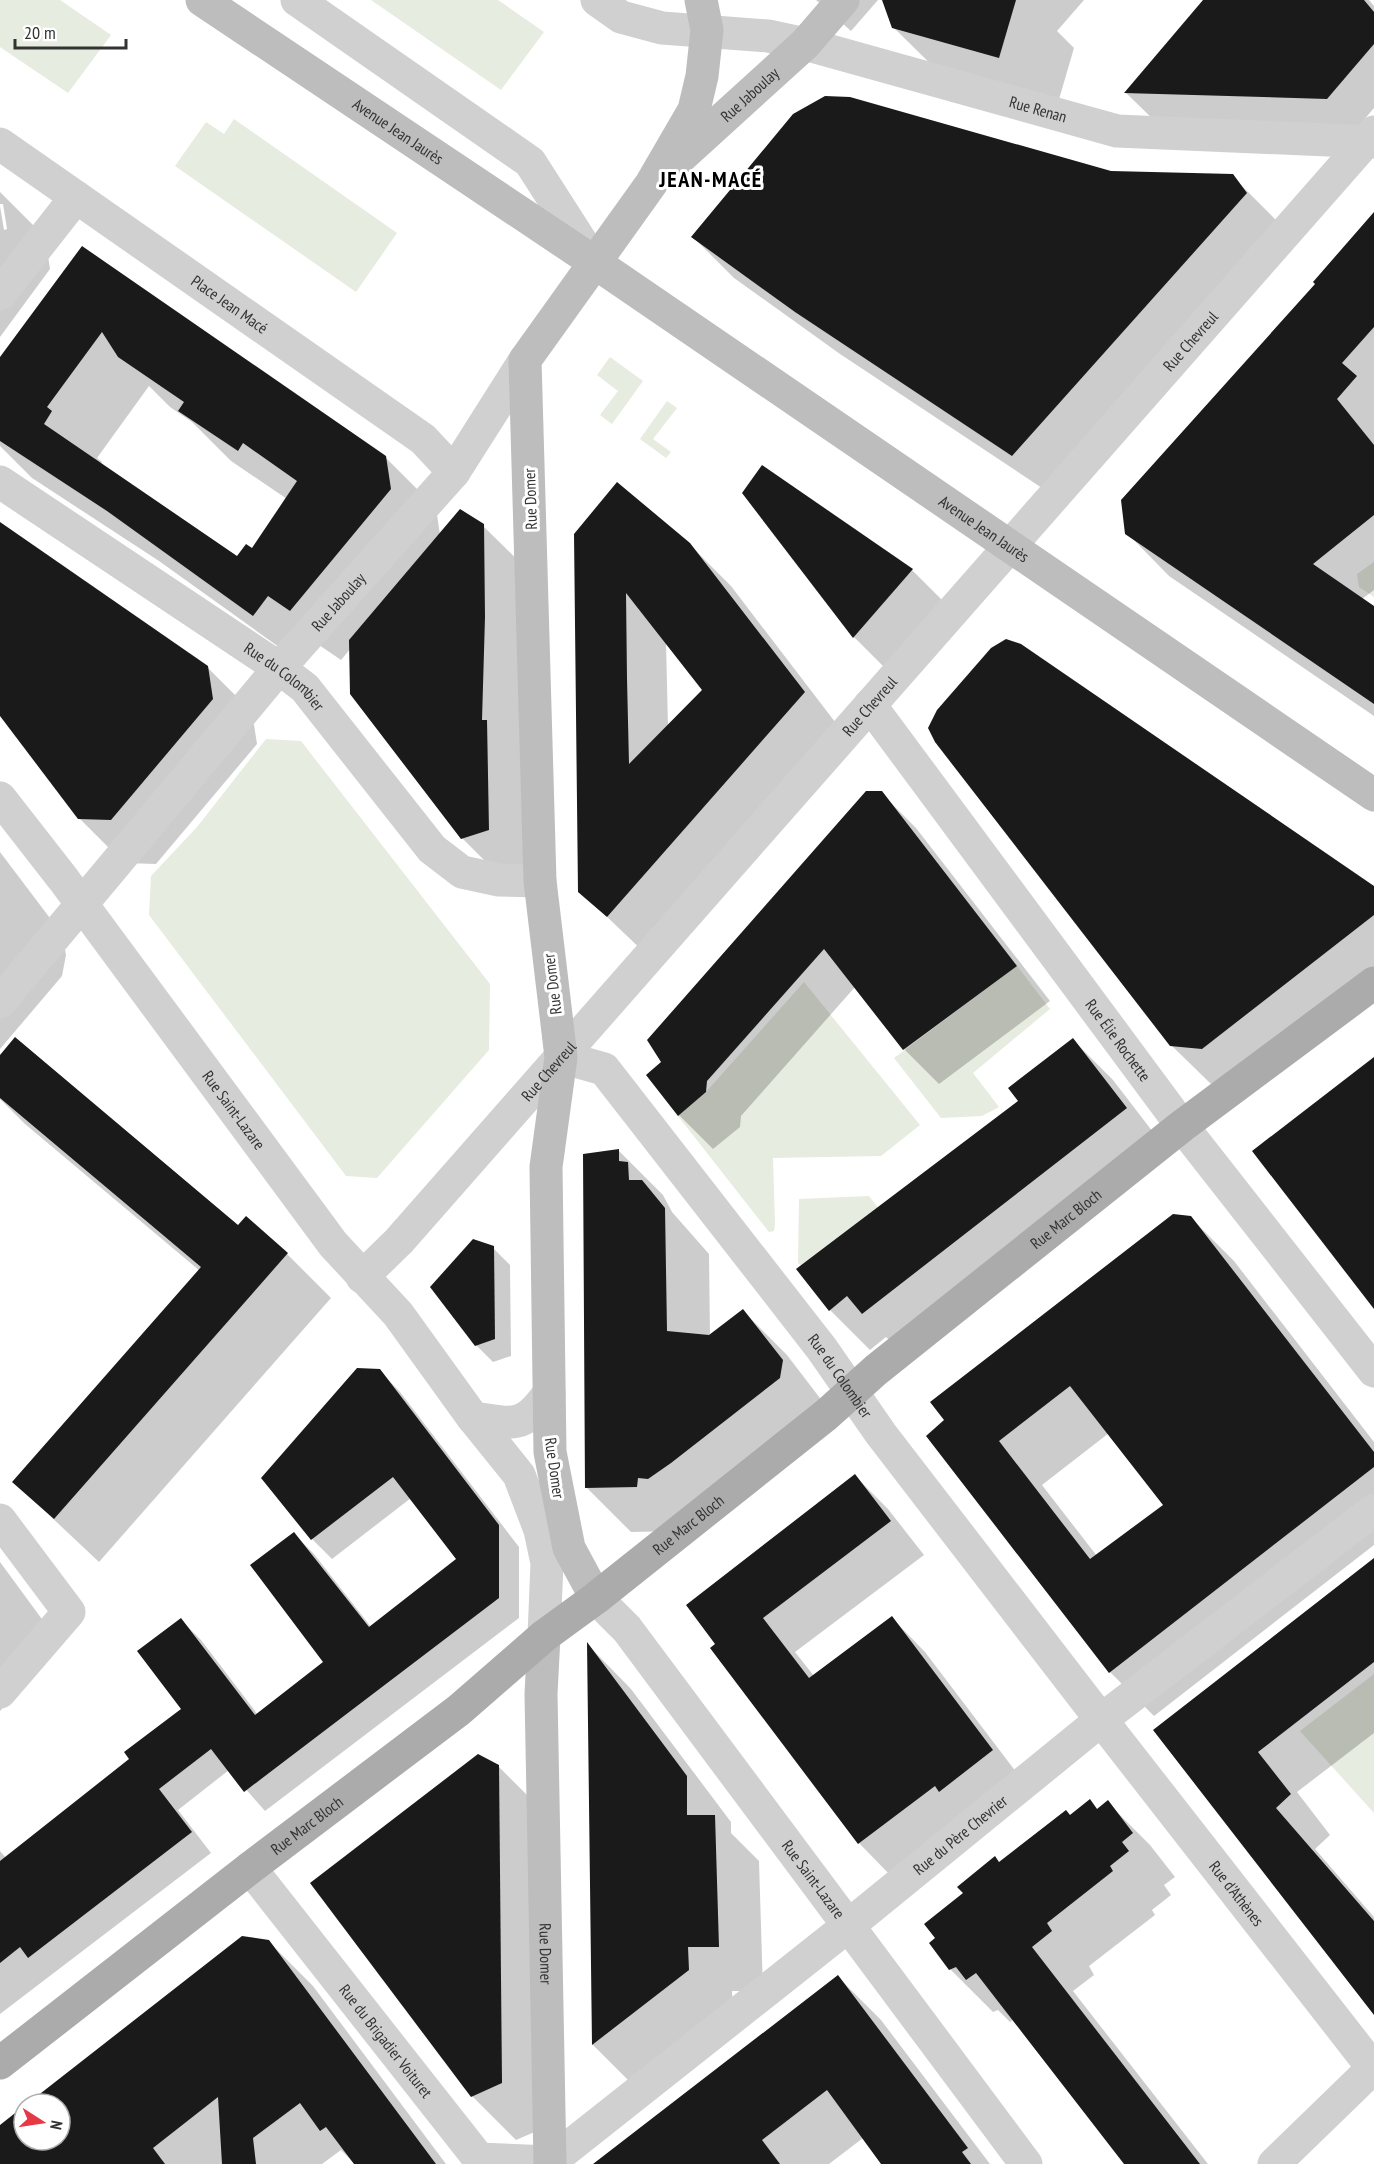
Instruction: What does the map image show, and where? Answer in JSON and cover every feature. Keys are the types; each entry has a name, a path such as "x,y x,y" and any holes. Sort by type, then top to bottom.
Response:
{"main road":[{"name":"Rue Marc Bloch","path":"0,2063 250,1868 459,1710 544,1636 596,1598 1182,1126 1374,983"}],"street":[{"name":"Avenue Jean Jaurès","path":"202,0 594,262 1374,795"},
{"name":"Avenue Jean Jaurès","path":"297,0 530,162 594,262"},
{"path":"597,0 621,17 662,28 704,15"},
{"name":"Rue Jaboulay","path":"651,184 805,44 843,0"},
{"name":"Rue Jaboulay","path":"0,1002 279,668 454,472 525,360 651,184 694,110 702,76 704,15"},
{"name":"Rue Renan","path":"704,15 768,36 805,44 1118,131 1371,138"},
{"name":"Rue Chevreul","path":"362,1277 399,1241 1008,546 1371,138"},
{"name":"Place Jean Macé","path":"0,144 423,439 454,472"},
{"path":"0,294 76,197"},
{"name":"Rue Domer","path":"525,360 540,882 561,1057 546,1167 550,1452 569,1548 596,1598"},
{"name":"Rue du Colombier","path":"0,482 279,668 305,688 432,849 462,872 499,880 540,882"},
{"name":"Rue Élie Rochette","path":"870,705 1182,1126 1374,1371"},
{"name":"Rue Saint-Lazare","path":"0,798 325,1233 362,1277 398,1314 473,1418 519,1475 540,1530 547,1563 544,1636"},
{"name":"Rue du Colombier","path":"561,1057 604,1069 1101,1720"},
{"path":"473,1418 506,1423 519,1421 535,1413 549,1393"},
{"name":"Rue du Père Chevrier","path":"550,2163 848,1926 1101,1720 1374,1510"},
{"path":"0,1520 69,1612 0,1692"},
{"name":"Rue Saint-Lazare","path":"596,1598 627,1629 1026,2164"},
{"name":"Rue Domer","path":"544,1636 541,1694 550,2163"},
{"name":"Rue d'Athènes","path":"1101,1720 1374,2067"},
{"name":"Rue du Brigadier Voituret","path":"250,1868 478,2159 550,2163"},
{"path":"1274,2164 1374,2067"}],"shaded area":[{"path":"0,0 60,0 111,35 68,93 0,47"},
{"path":"371,0 498,0 544,32 501,90"},
{"path":"234,119 397,233 356,292 175,166 206,122 224,134"},
{"path":"610,357 643,381 612,424 600,415 618,391 597,375"},
{"path":"667,401 677,408 653,439 671,452 666,458 640,439"},
{"path":"1374,562 1374,597 1359,587 1357,574"},
{"path":"266,739 301,741 490,984 489,1050 377,1178 346,1176 149,915 151,876 197,827"},
{"path":"1017,966 1050,1009 973,1073 999,1107 982,1116 941,1118 894,1058"},
{"path":"804,982 920,1125 881,1156 773,1158 775,1224 774,1231 769,1232 678,1116 706,1092"},
{"path":"869,1196 879,1209 802,1266 798,1263 799,1199"},
{"path":"1374,1674 1374,1813 1300,1731"}],"building":[{"path":"882,0 1016,0 999,58 892,28"},
{"path":"1203,0 1364,0 1374,12 1374,44 1327,99 1124,93"},
{"path":"825,96 850,97 1111,171 1233,174 1247,193 1012,456 795,312 691,237 793,114"},
{"path":"1374,212 1374,327 1342,363 1357,376 1337,399 1374,445 1374,515 1313,564 1374,606 1374,704 1125,534 1121,500 1315,284 1313,282"},
{"path":"82,246 386,456 391,489 290,611 268,596 253,616 107,511 0,441 0,357","holes":["102,332 118,357 184,402 178,411 238,451 243,443 297,481 252,548 246,544 237,556 44,424 52,411 47,407"]},
{"path":"762,465 913,569 853,638 742,493"},
{"path":"617,482 690,543 805,692 607,917 578,892 574,534","holes":["626,593 702,690 629,764"]},
{"path":"460,509 484,524 485,617 482,720 487,720 489,830 461,839 350,694 349,640"},
{"path":"0,522 208,666 213,699 111,820 78,819 0,716"},
{"path":"1006,639 1021,644 1374,886 1374,915 1202,1049 1170,1046 935,742 928,728 937,710 991,648"},
{"path":"866,791 882,791 1017,966 903,1050 824,949 707,1081 706,1092 678,1116 646,1075 661,1062 647,1040"},
{"path":"15,1037 238,1225 246,1216 288,1253 54,1519 12,1482 201,1267 0,1098 0,1055"},
{"path":"1073,1038 1127,1108 862,1314 847,1296 829,1311 796,1269 1018,1101 1008,1088"},
{"path":"1374,1057 1374,1309 1252,1151"},
{"path":"619,1149 619,1161 628,1162 629,1180 642,1180 665,1208 667,1331 709,1335 743,1309 783,1360 780,1378 671,1463 648,1479 638,1478 637,1487 585,1488 583,1154"},
{"path":"1173,1214 1191,1216 1374,1452 1374,1467 1109,1673 926,1436 944,1420 930,1402","holes":["1070,1386 1163,1505 1090,1559 999,1441"]},
{"path":"473,1239 494,1246 495,1339 475,1346 430,1287"},
{"path":"357,1368 380,1369 499,1525 499,1598 244,1792 211,1749 159,1789 192,1832 28,1958 20,1947 0,1963 0,1861 129,1759 124,1752 181,1709 137,1651 181,1618 255,1715 323,1662 250,1565 294,1532 369,1627 456,1559 393,1477 311,1540 261,1478"},
{"path":"855,1474 891,1521 763,1618 809,1678 892,1616 993,1750 939,1792 935,1786 858,1844 710,1648 715,1644 686,1605"},
{"path":"1374,1558 1374,1662 1258,1752 1291,1794 1276,1808 1374,1921 1374,2015 1153,1730"},
{"path":"587,1642 687,1776 687,1815 715,1815 719,1947 688,1947 689,1970 592,2045"},
{"path":"478,1754 499,1765 502,2083 471,2097 310,1883"},
{"path":"1090,1799 1097,1809 1108,1800 1133,1833 1122,1842 1129,1851 1110,1866 1113,1871 1047,1923 1052,1931 1032,1947 1200,2164 1124,2164 976,1973 966,1980 956,1967 949,1970 929,1943 935,1938 924,1924 963,1893 957,1887 995,1856 999,1862 1066,1810 1070,1815"},
{"path":"242,1936 269,1940 436,2164 354,2164 326,2127 320,2131 300,2103 253,2138 256,2164 222,2164 218,2097 153,2148 165,2164 0,2164 0,2125 12,2116 12,2152 72,2152 72,2092 42,2092"},
{"path":"838,1975 968,2148 962,2152 971,2164 881,2164 827,2090 762,2140 780,2164 593,2164"}],"district":[{"name":"JEAN-MACÉ","path":"711,179"}]}
